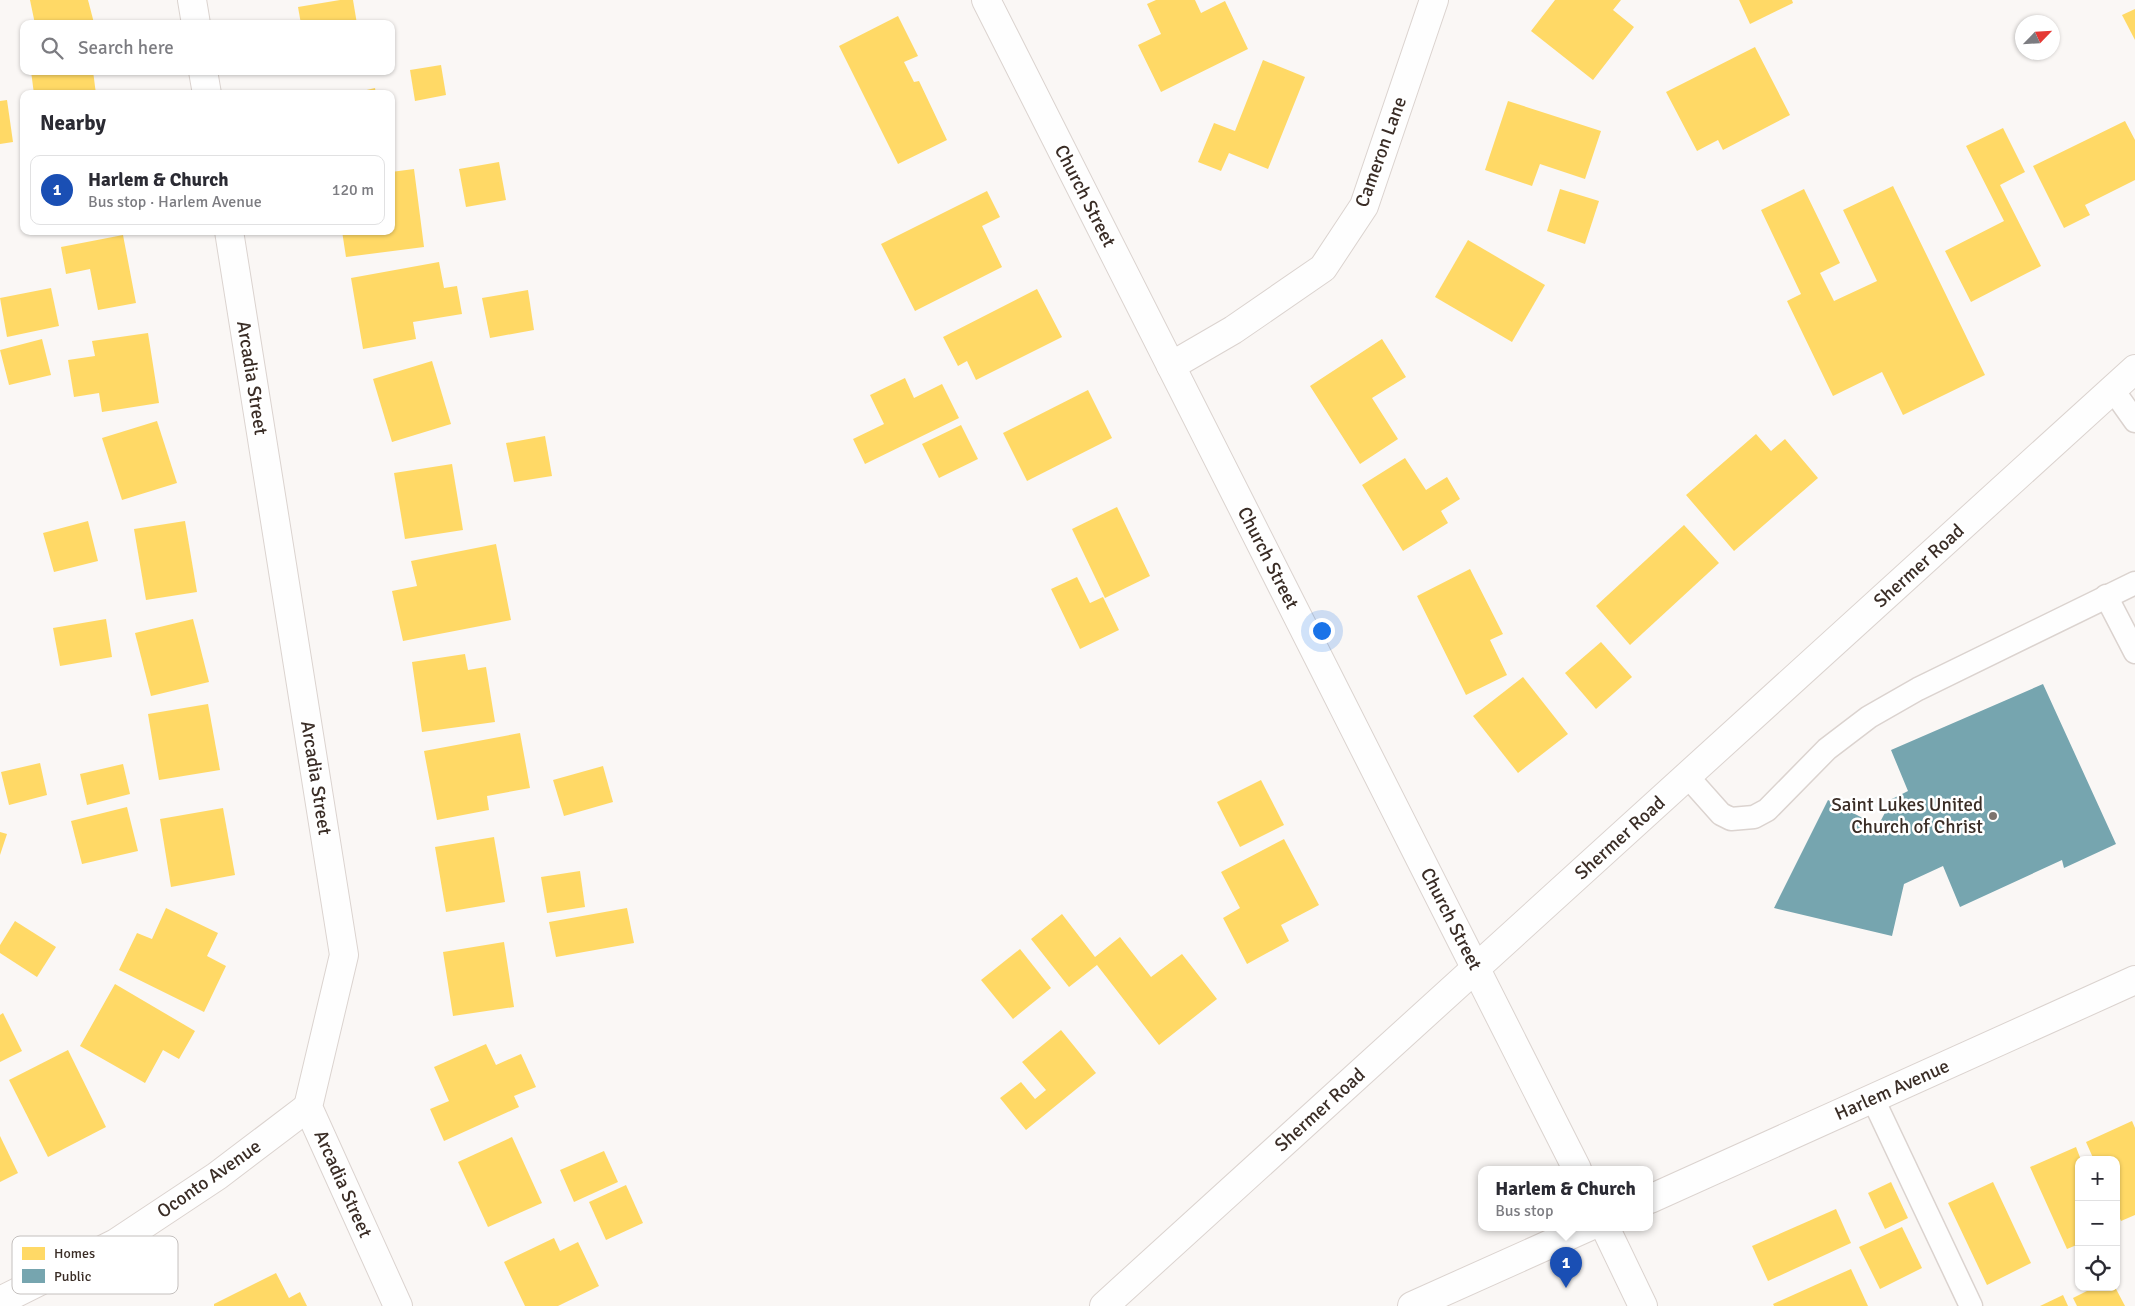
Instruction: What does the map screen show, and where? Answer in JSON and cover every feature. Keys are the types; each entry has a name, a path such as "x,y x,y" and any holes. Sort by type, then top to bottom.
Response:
{"street":[{"path":"192,0 195,20"},
{"name":"Church Street","path":"986,0 1574,1166"},
{"name":"Cameron Lane","path":"1171,366 1233,330 1323,268 1364,206 1434,0"},
{"path":"204,75 206,90"},
{"name":"Arcadia Street","path":"230,235 344,955 308,1107 398,1306"},
{"name":"Shermer Road","path":"1104,1306 2135,369"},
{"name":"Harlem Avenue","path":"1653,1198 2135,980"},
{"name":"Oconto Avenue","path":"127,1236 217,1176 308,1107"},
{"path":"1412,1306 1579,1231"},
{"path":"1608,1231 1643,1306"},
{"name":"Oconto Avenue","path":"0,1301 14,1294"}],"lane":[{"path":"2112,390 2135,421"},
{"path":"1688,777 1720,814 1731,819 1754,817 1767,810 1827,749 1869,717 1918,689 2135,583"},
{"path":"2106,596 2135,652"},
{"path":"1873,1099 1970,1306"}],"building: Homes":[{"path":"30,0 88,0 93,20 34,20"},
{"path":"340,0 353,0 356,20 300,20 298,7"},
{"path":"1156,0 1195,0 1201,13 1225,1 1248,49 1161,92 1138,45 1161,34 1147,4"},
{"path":"1555,0 1621,0 1613,10 1634,27 1593,80 1531,31"},
{"path":"1739,0 1792,0 1793,3 1750,24"},
{"path":"2135,9 2135,40 2122,15"},
{"path":"898,16 918,56 904,62 914,82 919,81 947,140 898,164 839,46"},
{"path":"1755,47 1790,115 1723,150 1718,140 1697,151 1666,92"},
{"path":"1263,60 1305,77 1268,169 1229,153 1221,171 1198,162 1214,123 1235,131"},
{"path":"441,65 446,95 415,101 410,70"},
{"path":"32,75 94,75 95,90 33,90"},
{"path":"7,100 13,142 0,144 0,101"},
{"path":"1508,101 1601,131 1585,179 1540,164 1532,186 1485,170"},
{"path":"2125,121 2135,140 2135,180 2085,205 2090,215 2064,228 2033,166"},
{"path":"2003,128 2025,172 2000,185 2041,266 1971,302 1945,251 2004,221 1966,146"},
{"path":"499,162 506,200 466,207 459,169"},
{"path":"414,169 424,247 346,257 343,235 395,235 395,171"},
{"path":"1893,186 1985,375 1903,415 1882,372 1833,396 1787,301 1801,294 1761,210 1804,189 1840,263 1820,273 1834,301 1877,281 1843,210"},
{"path":"1560,189 1599,201 1585,244 1547,231"},
{"path":"987,191 1000,217 982,226 1002,267 915,311 881,244"},
{"path":"123,235 136,303 98,310 90,269 66,274 61,247"},
{"path":"1468,240 1545,285 1512,342 1435,297"},
{"path":"439,262 444,288 457,286 462,314 413,322 416,339 363,349 351,278"},
{"path":"51,288 59,326 7,337 0,298"},
{"path":"1037,289 1062,337 976,380 967,361 958,366 943,337"},
{"path":"528,290 534,330 490,338 482,298"},
{"path":"148,333 159,403 102,412 99,393 74,397 68,360 95,356 92,341"},
{"path":"42,339 51,375 9,385 0,350"},
{"path":"1382,339 1406,377 1372,398 1398,439 1360,464 1310,386"},
{"path":"432,361 451,424 392,442 373,379"},
{"path":"905,378 914,398 942,384 959,418 865,464 853,439 884,424 870,395"},
{"path":"1088,390 1112,438 1027,481 1003,433"},
{"path":"157,421 177,483 122,500 102,438"},
{"path":"961,425 978,459 939,478 922,444"},
{"path":"1756,434 1771,451 1785,439 1818,478 1734,551 1686,495"},
{"path":"545,436 552,476 514,482 506,443"},
{"path":"1405,458 1426,490 1447,477 1460,499 1441,511 1448,523 1403,551 1362,485"},
{"path":"452,464 463,530 405,539 394,473"},
{"path":"1117,507 1150,576 1105,598 1072,529"},
{"path":"88,521 98,561 54,572 43,533"},
{"path":"185,521 197,592 146,600 134,529"},
{"path":"1684,525 1719,563 1630,645 1596,606"},
{"path":"496,544 511,620 403,641 392,591 417,586 411,561"},
{"path":"1470,569 1503,634 1490,640 1507,675 1466,695 1417,596"},
{"path":"1077,577 1090,603 1103,597 1119,630 1080,649 1051,589"},
{"path":"106,619 112,657 60,666 53,628"},
{"path":"193,619 209,682 151,696 135,633"},
{"path":"1601,642 1632,677 1596,709 1565,673"},
{"path":"465,654 468,670 486,667 495,722 422,732 412,662"},
{"path":"1523,677 1568,734 1518,773 1473,716"},
{"path":"208,704 220,770 159,780 148,714"},
{"path":"520,733 530,788 487,796 489,810 437,820 424,751"},
{"path":"40,763 47,795 9,805 1,772"},
{"path":"123,764 130,794 87,805 80,774"},
{"path":"603,766 613,802 564,816 553,780"},
{"path":"1261,780 1284,825 1240,847 1217,802"},
{"path":"127,807 138,851 82,864 71,821"},
{"path":"223,808 235,875 171,887 160,819"},
{"path":"0,832 7,834 0,855"},
{"path":"494,837 505,902 446,912 435,847"},
{"path":"1284,839 1319,905 1281,925 1289,941 1247,964 1223,918 1240,908 1221,872"},
{"path":"580,871 585,907 547,913 541,877"},
{"path":"166,908 218,933 207,956 226,966 204,1012 119,970 137,933 152,939"},
{"path":"627,908 634,943 556,957 549,922"},
{"path":"1062,914 1095,957 1120,937 1151,977 1182,954 1217,999 1159,1045 1097,965 1069,987 1031,939"},
{"path":"15,921 56,947 37,977 0,953 0,945"},
{"path":"504,942 514,1007 453,1016 443,952"},
{"path":"1020,949 1051,988 1013,1019 981,980"},
{"path":"115,984 195,1031 179,1059 163,1050 145,1083 80,1046"},
{"path":"3,1013 22,1051 0,1062 0,1015"},
{"path":"1061,1030 1096,1073 1026,1130 1000,1098 1021,1082 1035,1099 1046,1090 1022,1062"},
{"path":"486,1044 496,1065 521,1054 536,1087 514,1096 519,1107 444,1141 430,1109 449,1101 434,1067"},
{"path":"68,1050 106,1127 48,1157 9,1080"},
{"path":"2132,1121 2135,1128 2135,1215 2121,1221 2120,1219 2120,1156 2092,1156 2086,1142"},
{"path":"0,1136 18,1173 0,1182"},
{"path":"512,1137 542,1203 488,1227 458,1162"},
{"path":"2076,1147 2079,1156 2075,1156 2075,1246 2067,1249 2030,1167"},
{"path":"604,1151 618,1182 574,1202 560,1170"},
{"path":"1891,1182 1908,1218 1885,1229 1868,1193"},
{"path":"1993,1182 2031,1263 1987,1285 1948,1203"},
{"path":"626,1185 643,1223 606,1240 589,1202"},
{"path":"1836,1209 1851,1243 1768,1281 1752,1246"},
{"path":"1902,1227 1922,1268 1880,1289 1859,1247"},
{"path":"554,1238 560,1251 578,1242 599,1286 558,1306 525,1306 504,1262"},
{"path":"1851,1269 1868,1306 1774,1306 1773,1304"},
{"path":"276,1273 289,1298 300,1292 307,1306 214,1306 214,1304"},
{"path":"2087,1291 2117,1291 2125,1306 2077,1306 2073,1298"},
{"path":"2063,1295 2068,1306 2040,1306"}],"building: Public":[{"name":"Saint Lukes United Church of Christ","path":"2043,684 2116,844 2064,868 2062,860 1960,907 1943,866 1904,884 1892,936 1774,908 1828,800 1878,826 1889,805 1886,802 1908,791 1891,750"}],"place":[{"name":"Saint Lukes United Church of Christ","path":"1993,816"},
{"name":"Harlem & Church","path":"1566,1288"}]}
